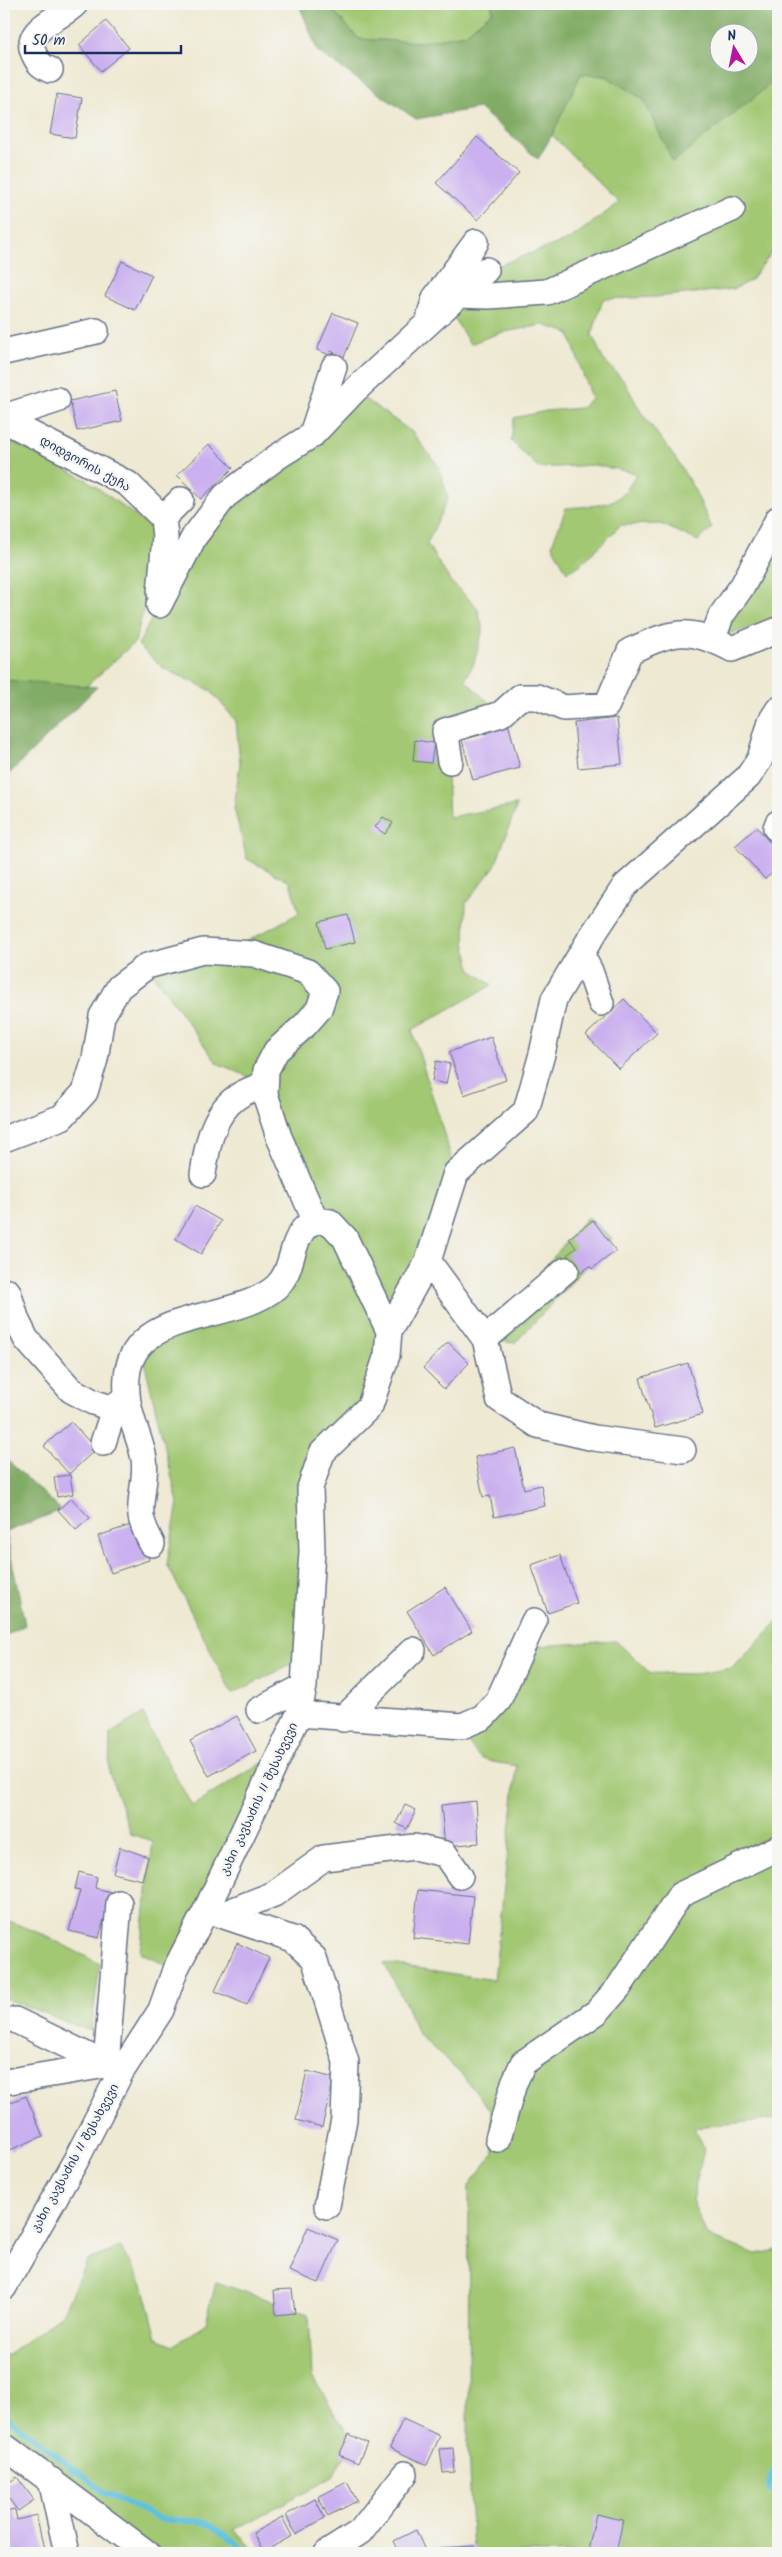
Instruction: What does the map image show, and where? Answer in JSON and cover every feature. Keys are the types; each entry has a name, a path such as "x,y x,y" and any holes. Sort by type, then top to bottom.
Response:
{"street":[{"path":"50,70 38,64 32,50 32,38 40,28 75,4"},
{"path":"460,295 488,296 548,292 732,209"},
{"path":"427,324 435,298 476,242"},
{"path":"181,500 163,518 165,537 159,605 194,537 225,496 277,457 312,435 354,391 486,270"},
{"path":"4,352 96,331"},
{"path":"312,435 334,367"},
{"path":"4,419 57,400"},
{"name":"დიდგორის ქუჩა","path":"4,419 128,484 163,518"},
{"path":"713,639 721,616 743,585 778,519"},
{"path":"450,761 444,731 501,714 520,696 537,697 564,708 607,704 630,651 664,635 688,632 713,639 732,648 778,630"},
{"name":"კახი კავსაძის II შესახვევი","path":"4,2287 76,2160 114,2068 161,2010 175,1970 214,1913 299,1714 304,1686 312,1551 310,1488 322,1453 370,1406 387,1355 389,1331 428,1261 456,1174 526,1111 542,1054 554,999 625,886 748,777 760,759 776,725"},
{"path":"4,1139 62,1118 85,1092 95,1059 102,1016 119,987 147,966 203,951 254,954 308,972 325,991 319,1009 305,1025 276,1050 266,1070 265,1094 279,1138 315,1220"},
{"path":"581,954 590,971 601,1003"},
{"path":"202,1174 207,1146 217,1118 236,1097 266,1084"},
{"path":"103,1443 120,1401 127,1369 140,1344 164,1327 202,1314 242,1305 276,1287 289,1268 303,1230 315,1220 330,1222 345,1238 389,1331"},
{"path":"428,1261 485,1339 499,1399 538,1425 594,1438 683,1450"},
{"path":"485,1339 566,1270"},
{"path":"8,1292 26,1339 71,1390 93,1402 120,1401"},
{"path":"120,1401 145,1460 141,1516 152,1544"},
{"path":"299,1714 343,1719 462,1726 483,1717 498,1700 534,1621"},
{"path":"343,1719 413,1650"},
{"path":"259,1710 304,1686"},
{"path":"214,1913 274,1894 324,1858 414,1847 445,1854 460,1876"},
{"path":"498,2139 514,2083 523,2063 597,2012 619,1987 680,1895 778,1848"},
{"path":"114,2068 119,1903"},
{"path":"214,1913 293,1939 314,1958 346,2062 344,2119 327,2206"},
{"path":"15,2020 114,2068"},
{"path":"4,2082 114,2068"},
{"path":"4,2446 147,2553"},
{"path":"327,2553 360,2532 405,2474"},
{"path":"51,2480 66,2553"}],"green space":[{"path":"305,4 327,4 359,39 420,42 465,34 493,11 491,4 778,4 778,78 673,162 644,100 606,76 581,74 552,135 538,159 479,108 416,119 318,52 300,7"},
{"path":"327,4 491,4 493,11 465,34 420,42 359,39"},
{"path":"580,74 606,76 644,100 654,122 707,135 778,78 778,244 751,280 734,289 656,297 603,299 592,335 603,359 624,381 641,412 676,459 694,489 712,528 698,541 661,524 621,525 580,565 567,572 552,545 566,508 599,505 616,499 624,493 636,473 595,465 539,468 511,441 514,418 546,411 581,408 591,398 569,333 543,325 499,333 470,344 447,307 486,270 570,239 619,203 552,135"},
{"path":"354,391 412,432 439,467 448,498 427,544 451,582 477,607 483,629 474,663 465,680 501,714 445,731 449,817 517,805 495,866 466,903 465,942 471,970 492,985 412,1030 456,1173 370,1406 322,1453 306,1657 232,1694 167,1564 178,1503 140,1344 276,1287 315,1219 265,1084 217,1063 147,966 229,951 299,913 290,882 247,859 234,808 240,763 236,721 210,690 163,668 138,645 194,537"},
{"path":"4,438 87,480 153,529 151,581 135,642 29,738 4,711"},
{"path":"778,519 778,619 713,639"},
{"path":"4,680 97,687 4,779"},
{"path":"587,1217 612,1238 515,1343 485,1339"},
{"path":"4,1457 61,1510 6,1532 25,1625 4,1637"},
{"path":"778,1621 778,2119 695,2127 704,2149 692,2200 707,2236 756,2254 778,2250 778,2553 473,2553 468,2448 469,2185 494,2153 491,2110 460,2073 418,2034 406,2005 384,1963 494,1980 517,1766 487,1761 481,1758 472,1748 462,1726 535,1646 616,1641 650,1673 696,1674 733,1668"},
{"path":"143,1713 152,1734 192,1806 282,1751 175,1970 140,1952 153,1841 131,1834 109,1772 110,1734"},
{"path":"4,1919 44,1935 100,1964 91,2031 4,1998"},
{"path":"121,2248 143,2284 157,2338 174,2345 206,2323 216,2282 309,2314 312,2376 352,2441 333,2477 233,2530 259,2553 147,2553 4,2446 4,2355 8,2355 62,2314 87,2260"}],"building":[{"path":"106,21 129,48 101,71 79,45"},
{"path":"57,94 82,98 75,138 50,134"},
{"path":"477,137 519,173 478,220 436,183"},
{"path":"122,261 152,275 135,310 105,296"},
{"path":"333,313 358,323 344,357 331,351 330,355 317,350"},
{"path":"115,391 122,421 77,431 70,401"},
{"path":"209,444 233,468 201,499 177,475"},
{"path":"617,718 622,764 578,768 574,723"},
{"path":"507,719 520,768 473,780 462,740 487,733 484,725"},
{"path":"415,740 434,743 431,763 413,761"},
{"path":"383,817 393,823 385,834 375,827"},
{"path":"757,827 769,842 773,838 778,844 778,867 765,879 735,846"},
{"path":"348,915 355,942 325,949 319,922"},
{"path":"624,999 657,1033 619,1069 586,1035"},
{"path":"491,1037 506,1080 464,1095 449,1052"},
{"path":"436,1061 450,1064 446,1084 432,1081"},
{"path":"195,1206 221,1221 201,1254 176,1239"},
{"path":"593,1220 616,1251 592,1269 590,1266 581,1273 567,1255 576,1248 569,1238"},
{"path":"448,1342 469,1363 444,1389 423,1368"},
{"path":"688,1363 703,1414 655,1428 640,1378"},
{"path":"71,1422 96,1449 69,1474 44,1446"},
{"path":"515,1448 524,1489 541,1485 545,1506 494,1517 490,1496 483,1497 475,1457"},
{"path":"70,1475 73,1494 57,1497 54,1477"},
{"path":"71,1498 90,1518 76,1530 58,1510"},
{"path":"137,1523 149,1560 111,1573 98,1536"},
{"path":"560,1555 577,1603 548,1613 531,1565"},
{"path":"445,1587 472,1631 434,1655 407,1611"},
{"path":"237,1716 256,1751 209,1776 190,1741"},
{"path":"476,1801 479,1843 445,1846 441,1805"},
{"path":"405,1805 416,1810 407,1829 396,1823"},
{"path":"120,1847 148,1857 142,1880 113,1873"},
{"path":"79,1872 97,1877 95,1888 111,1892 99,1938 69,1931 80,1890 75,1889"},
{"path":"418,1890 473,1896 468,1944 413,1938"},
{"path":"237,1943 269,1958 247,2005 215,1991"},
{"path":"4,2026 9,2027 4,2042"},
{"path":"307,2071 334,2078 322,2127 296,2120"},
{"path":"26,2096 43,2136 10,2150 4,2135 4,2105"},
{"path":"308,2227 338,2240 319,2283 289,2271"},
{"path":"292,2289 295,2313 276,2315 274,2290"},
{"path":"403,2419 440,2436 427,2465 390,2448"},
{"path":"349,2434 367,2443 358,2463 339,2455"},
{"path":"453,2448 455,2472 443,2473 440,2449"},
{"path":"17,2477 34,2500 18,2511 4,2492 4,2486"},
{"path":"347,2482 357,2501 328,2516 318,2497"},
{"path":"315,2499 325,2518 296,2534 286,2515"},
{"path":"15,2510 17,2520 36,2515 45,2553 4,2553 4,2512"},
{"path":"596,2514 623,2520 616,2553 588,2551"},
{"path":"282,2517 292,2536 263,2552 253,2533"},
{"path":"416,2530 426,2553 400,2553 394,2541"},
{"path":"474,2546 474,2553 439,2553 439,2548"}],"waterway":[{"path":"4,2415 105,2493 161,2519 204,2522 227,2536 249,2553"},
{"path":"778,2464 771,2476 769,2488 778,2498"}]}
